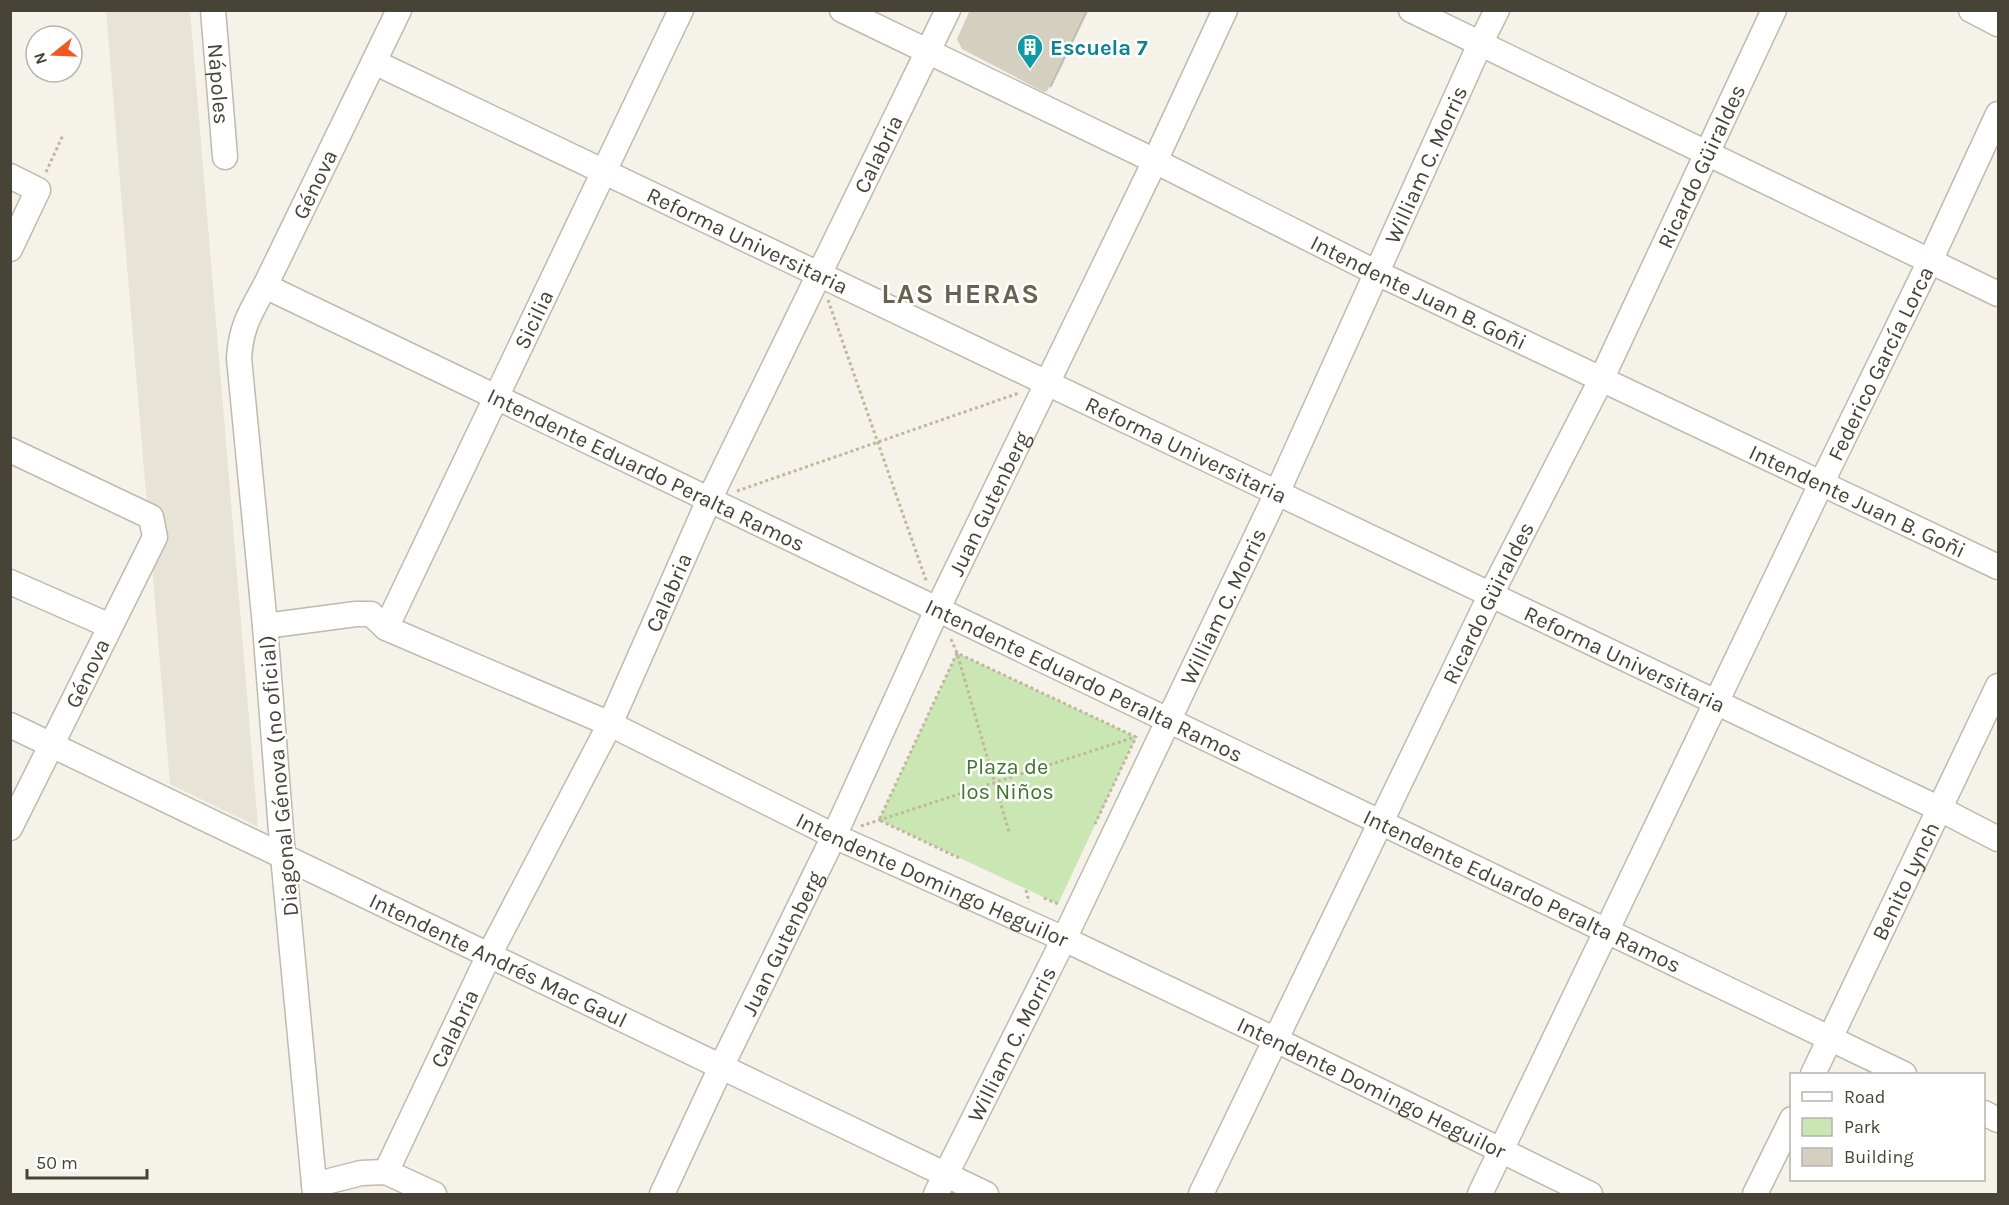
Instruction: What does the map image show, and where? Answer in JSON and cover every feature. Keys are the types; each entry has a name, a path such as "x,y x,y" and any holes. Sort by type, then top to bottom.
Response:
{"street":[{"name":"Nápoles","path":"213,10 225,157"},
{"name":"Génova","path":"238,358 244,325 399,10"},
{"name":"Sicilia","path":"386,628 681,10"},
{"name":"Intendente Juan B. Goñi","path":"842,10 1155,161 1375,272 1998,567"},
{"name":"Calabria","path":"386,1172 489,956 610,724 710,500 948,10"},
{"name":"Juan Gutenberg","path":"662,1194 721,1067 834,836 937,610 1155,161 1225,10"},
{"path":"1411,10 1998,294"},
{"name":"William C. Morris","path":"941,1185 1064,939 1277,493 1375,272 1479,44 1497,10"},
{"name":"Ricardo Güiraldes","path":"1201,1194 1491,594 1600,380 1773,10"},
{"path":"1971,10 1998,24"},
{"name":"Reforma Universitaria","path":"374,62 1717,702 1998,839"},
{"name":"Federico García Lorca","path":"1480,1194 1930,261 1998,114"},
{"path":"10,176 38,190 10,249"},
{"name":"Intendente Eduardo Peralta Ramos","path":"265,286 1902,1073"},
{"name":"Diagonal Génova (no oficial)","path":"238,358 265,626 283,856 314,1190"},
{"name":"Génova","path":"10,450 151,517 155,537 10,828"},
{"path":"10,582 110,627"},
{"name":"Intendente Domingo Heguilor","path":"265,626 371,614 386,628 610,724 834,836 1064,939 1590,1194"},
{"name":"Benito Lynch","path":"1813,1073 1998,686"},
{"name":"Intendente Andrés Mac Gaul","path":"10,725 721,1067 941,1185 986,1194"},
{"path":"1755,1194 1790,1121"},
{"path":"314,1190 361,1173 386,1172 434,1194"}],"path":[{"path":"38,190 63,135"},
{"path":"819,274 937,610 957,653 1009,832"},
{"path":"710,500 1047,383"},
{"path":"957,653 1136,737"},
{"path":"879,820 957,653"},
{"path":"834,836 1136,737 1168,721"},
{"path":"1092,831 1136,737"},
{"path":"879,820 959,858"},
{"path":"1044,898 1058,904 1062,894"}],"shaded area":[{"path":"106,11 190,11 258,827 170,784"}],"green space":[{"name":"Plaza de los Niños","path":"957,653 1136,737 1058,904 879,820"}],"building":[{"name":"Escuela 7","path":"970,10 1086,10 1047,91 1044,92 962,49 957,39"}],"place":[{"name":"Escuela 7","path":"1030,70"}],"district":[{"name":"LAS HERAS","path":"961,293"}]}
